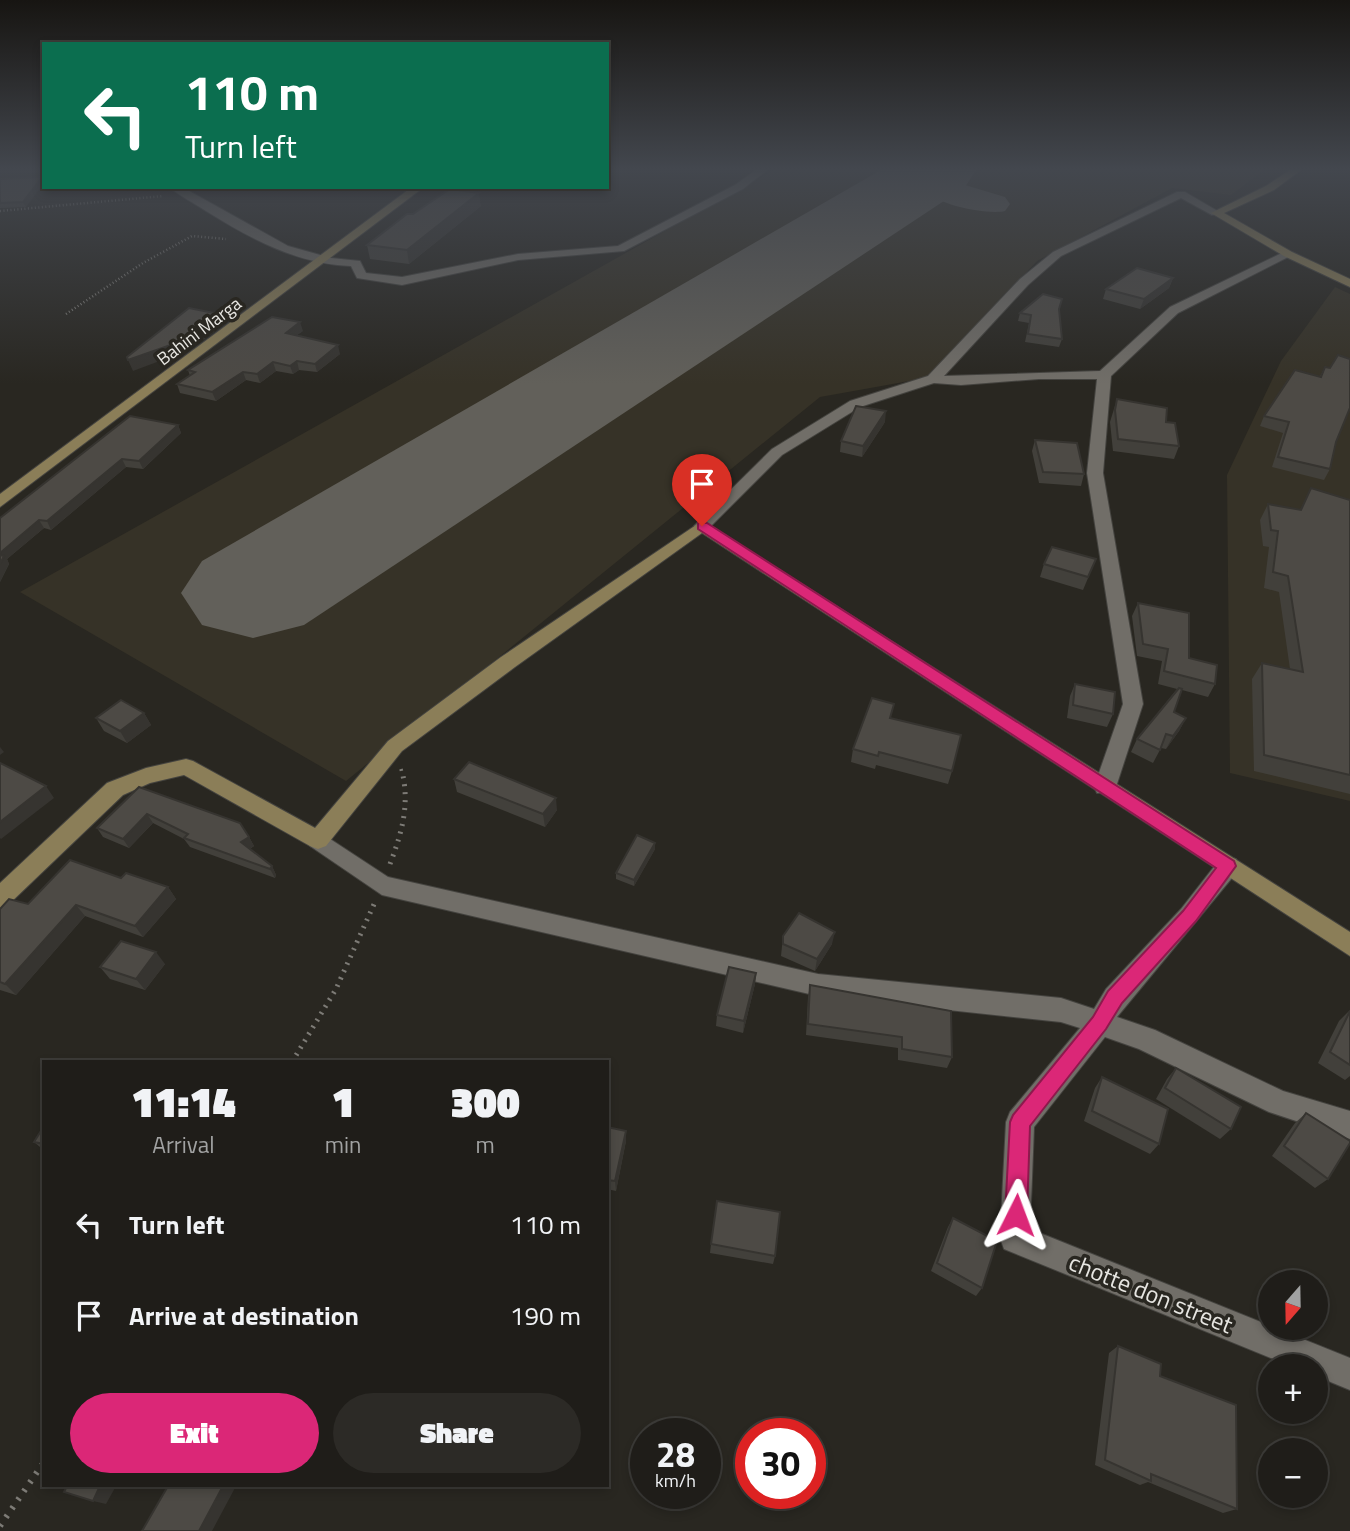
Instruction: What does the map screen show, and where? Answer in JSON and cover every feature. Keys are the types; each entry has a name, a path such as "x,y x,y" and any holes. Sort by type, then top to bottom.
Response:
{"street":[{"path":"273,241 320,263 356,263 361,276 402,281 518,257 620,249 635,241"},
{"name":"Bahini Marga","path":"0,502 348,241"},
{"path":"933,379 1024,282 1058,254 1084,241"},
{"path":"1265,241 1350,283"},
{"path":"1105,787 1132,704 1095,473 1104,375 1174,310 1288,254"},
{"path":"318,840 394,746 702,526 777,452 855,404 933,379 961,381 1039,375 1104,375"},
{"path":"702,526 1350,945"},
{"path":"0,898 115,789 186,767 318,840 382,885 818,985 1061,1010 1146,1039 1279,1103 1350,1125"},
{"name":"chotte don street","path":"1228,866 1189,916 1115,997 1100,1023 1020,1122 1015,1238 1350,1374"}],"path":[{"path":"66,314 143,263 182,241"},
{"path":"234,241 250,245 270,241"},
{"path":"293,1060 336,989 382,885 408,816 407,788 394,746"},
{"path":"0,1526 42,1465"}],"shaded area":[{"path":"646,241 1073,241 1037,261 926,378 820,397 346,781 20,592"},
{"path":"1335,287 1350,294 1350,801 1230,773 1227,475 1281,361"}],"building":[{"path":"372,241 418,241 407,250 367,245"},
{"path":"1137,268 1173,278 1144,299 1106,289"},
{"path":"1043,294 1062,299 1059,309 1062,339 1028,334 1031,315 1020,313"},
{"path":"189,308 219,314 185,340 128,360 127,357"},
{"path":"272,317 300,322 286,333 338,345 315,364 297,361 290,366 273,362 257,374 243,372 212,392 177,384 195,372 188,370"},
{"path":"1338,355 1350,359 1350,408 1336,442 1330,469 1278,457 1289,422 1264,416 1295,370 1321,377 1325,367 1330,368"},
{"path":"1117,399 1167,408 1166,422 1175,423 1179,446 1118,439 1115,410"},
{"path":"856,406 886,411 863,446 841,441"},
{"path":"130,416 178,425 139,461 122,459 47,521 39,520 0,553 0,518"},
{"path":"1035,440 1077,443 1084,474 1043,472"},
{"path":"1311,488 1350,500 1350,775 1264,755 1262,663 1303,672 1288,576 1273,572 1278,531 1271,530 1268,504 1301,510"},
{"path":"1052,547 1096,559 1088,577 1044,564"},
{"path":"1138,603 1189,613 1189,658 1217,665 1215,684 1164,671 1168,649 1143,644"},
{"path":"1075,684 1115,692 1113,714 1073,705"},
{"path":"1179,688 1182,689 1174,712 1186,718 1173,736 1166,734 1160,750 1137,739"},
{"path":"872,698 894,704 890,718 961,735 952,771 879,752 878,756 853,749"},
{"path":"121,700 144,713 120,731 96,718"},
{"path":"469,762 556,798 543,814 454,779"},
{"path":"0,763 46,786 0,822"},
{"path":"139,787 240,823 249,837 241,842 272,866 270,869 184,838 188,834 147,814 123,839 97,828"},
{"path":"637,835 655,843 634,880 616,873"},
{"path":"70,860 121,878 126,873 168,887 135,926 76,905 5,984 0,982 0,909 9,899 28,904"},
{"path":"799,913 835,932 817,959 783,944 783,936"},
{"path":"121,941 156,952 136,979 100,967"},
{"path":"729,967 756,973 744,1021 717,1015"},
{"path":"810,985 951,1011 952,1057 902,1049 902,1037 808,1024"},
{"path":"1350,1011 1350,1065 1330,1052"},
{"path":"1176,1068 1241,1107 1231,1129 1165,1088"},
{"path":"1102,1077 1168,1109 1159,1144 1092,1111"},
{"path":"1306,1113 1350,1141 1328,1179 1284,1146"},
{"path":"609,1127 626,1131 615,1181 609,1180"},
{"path":"42,1129 42,1144 34,1142"},
{"path":"717,1201 780,1212 775,1256 711,1244"},
{"path":"953,1218 997,1241 982,1288 937,1263"},
{"path":"1118,1346 1161,1364 1160,1376 1236,1405 1237,1509 1151,1474 1151,1481 1105,1460"},
{"path":"66,1487 100,1487 93,1501 64,1492"},
{"path":"167,1487 222,1487 199,1531 142,1531"}],"runway":[{"path":"253,593 821,241"}],"route":[{"path":"702,526 1228,866 1189,916 1115,997 1100,1023 1020,1122 1016,1215"}]}
